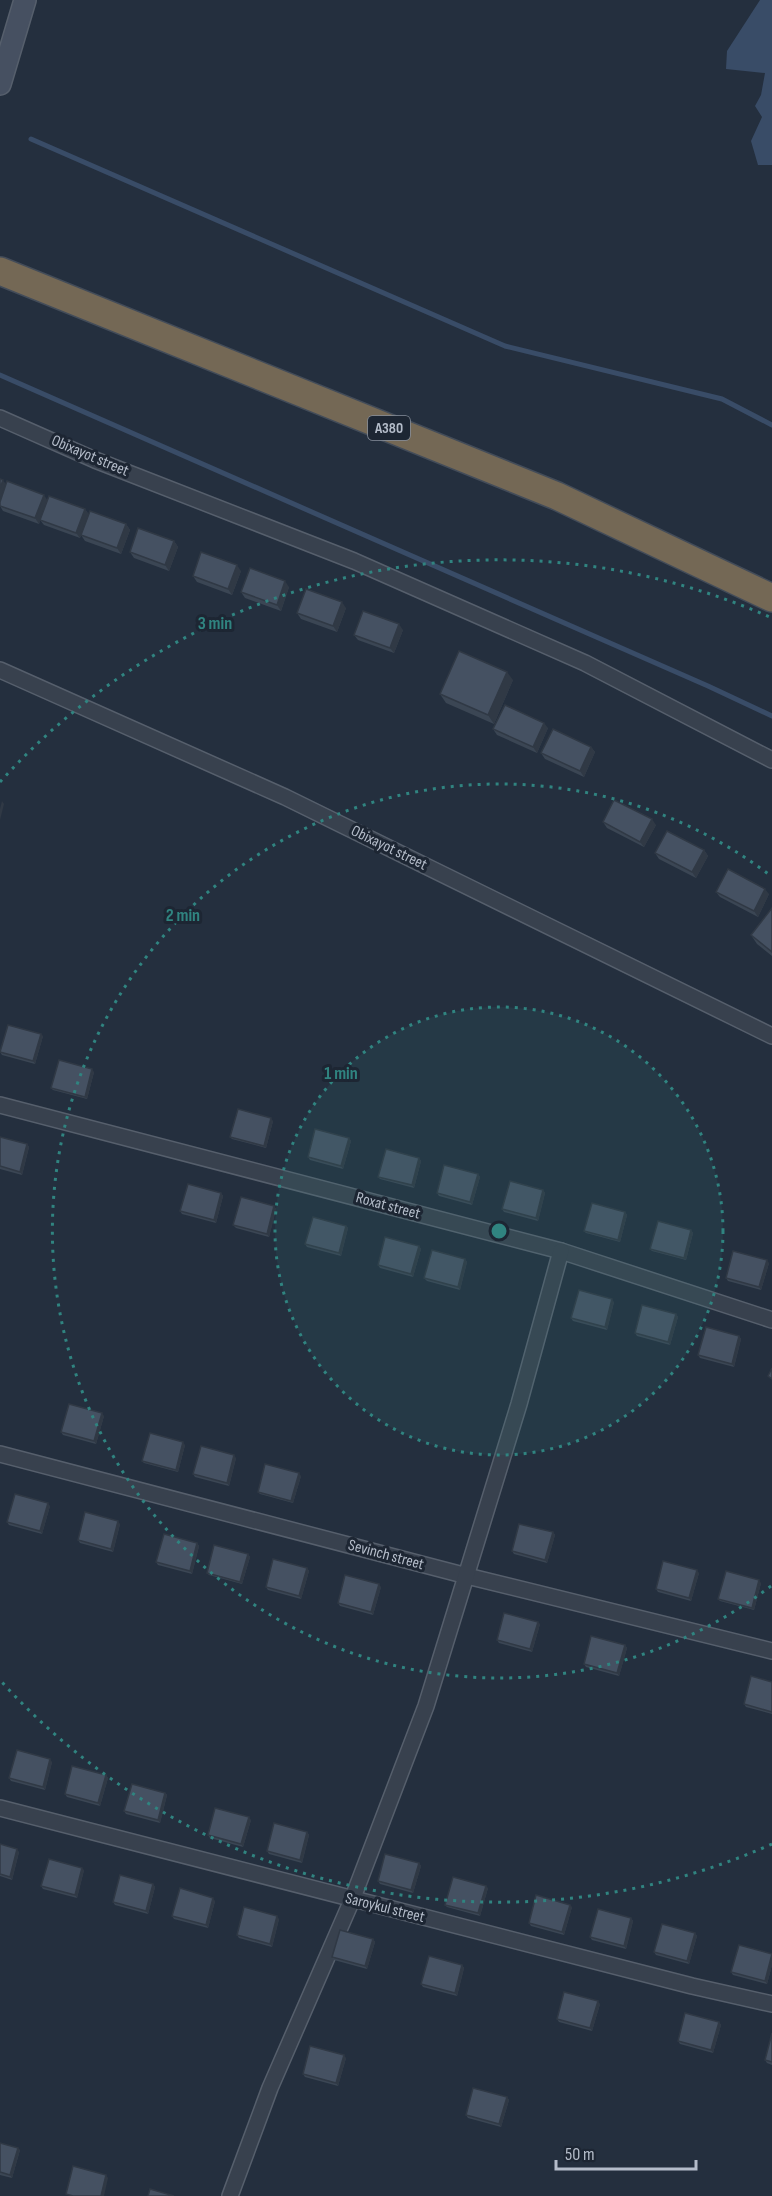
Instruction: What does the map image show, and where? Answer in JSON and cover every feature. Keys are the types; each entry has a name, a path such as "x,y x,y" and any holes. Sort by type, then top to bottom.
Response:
{"highway":[{"name":"A380","path":"0,271 557,496 772,598"}],"street":[{"path":"0,84 25,0"},
{"name":"Obixayot street","path":"0,418 95,460 354,561 409,585 585,663 772,760"},
{"name":"Obixayot street","path":"0,670 285,796 772,1036"},
{"name":"Roxat street","path":"0,1105 561,1251 772,1320"},
{"path":"230,2196 270,2088 352,1900 426,1706 519,1404 561,1251"},
{"name":"Sevinch street","path":"0,1454 467,1576 772,1652"},
{"name":"Saroykul street","path":"0,1808 352,1900 772,2004"}],"water":[{"path":"760,0 772,0 772,165 758,165 751,141 762,117 755,106 761,95 765,73 726,69 727,51"}],"building":[{"path":"7,481 44,495 35,518 0,506"},
{"path":"49,496 85,509 76,533 40,520"},
{"path":"90,511 126,524 117,548 81,535"},
{"path":"138,528 174,541 165,565 130,552"},
{"path":"201,552 237,565 228,589 193,576"},
{"path":"250,568 285,581 277,605 241,592"},
{"path":"306,589 342,602 333,626 297,613"},
{"path":"363,611 399,624 390,648 354,635"},
{"path":"459,651 507,672 488,715 440,694"},
{"path":"505,705 544,723 533,747 493,729"},
{"path":"553,729 591,747 580,771 541,753"},
{"path":"614,800 652,819 640,842 603,822"},
{"path":"667,831 704,850 692,872 655,853"},
{"path":"728,869 765,889 754,911 716,892"},
{"path":"772,908 772,952 751,935"},
{"path":"8,1025 41,1034 33,1061 0,1052"},
{"path":"59,1060 92,1069 85,1097 51,1088"},
{"path":"238,1109 271,1118 264,1146 230,1137"},
{"path":"315,1129 349,1138 341,1166 308,1157"},
{"path":"0,1137 27,1144 20,1172 0,1166"},
{"path":"386,1149 419,1158 412,1185 378,1177"},
{"path":"444,1165 478,1174 470,1202 437,1193"},
{"path":"510,1181 543,1190 536,1218 502,1209"},
{"path":"188,1184 221,1193 214,1220 180,1211"},
{"path":"241,1197 274,1206 267,1234 233,1225"},
{"path":"592,1203 625,1212 618,1240 584,1231"},
{"path":"313,1217 346,1226 339,1253 305,1244"},
{"path":"658,1221 691,1230 684,1258 650,1249"},
{"path":"385,1237 419,1246 411,1274 378,1265"},
{"path":"432,1250 465,1259 458,1287 424,1278"},
{"path":"733,1251 767,1260 759,1287 726,1278"},
{"path":"579,1290 612,1299 605,1327 571,1318"},
{"path":"642,1305 676,1314 668,1342 635,1333"},
{"path":"706,1327 739,1336 732,1364 698,1355"},
{"path":"69,1404 102,1413 94,1441 61,1432"},
{"path":"150,1433 183,1442 176,1470 142,1461"},
{"path":"201,1446 234,1455 227,1483 193,1474"},
{"path":"265,1464 299,1473 291,1501 258,1492"},
{"path":"15,1494 48,1503 40,1531 7,1522"},
{"path":"85,1512 118,1521 111,1549 78,1540"},
{"path":"519,1524 553,1532 545,1560 512,1551"},
{"path":"164,1534 197,1543 190,1571 156,1562"},
{"path":"214,1545 248,1554 240,1582 207,1573"},
{"path":"273,1559 307,1568 299,1596 266,1587"},
{"path":"663,1561 697,1570 689,1598 656,1589"},
{"path":"726,1571 759,1580 752,1608 718,1599"},
{"path":"345,1575 379,1584 371,1612 338,1603"},
{"path":"504,1613 538,1622 530,1649 497,1640"},
{"path":"591,1636 625,1645 617,1673 584,1664"},
{"path":"751,1676 772,1682 772,1712 744,1704"},
{"path":"17,1750 50,1759 43,1787 9,1778"},
{"path":"72,1766 106,1775 98,1803 65,1794"},
{"path":"132,1784 165,1793 158,1820 124,1811"},
{"path":"215,1808 249,1817 241,1844 208,1835"},
{"path":"274,1823 307,1832 300,1860 267,1851"},
{"path":"0,1844 17,1849 10,1877 0,1874"},
{"path":"385,1854 419,1863 411,1890 378,1881"},
{"path":"49,1859 82,1868 75,1895 41,1886"},
{"path":"120,1875 153,1884 146,1911 113,1902"},
{"path":"453,1877 486,1886 478,1913 445,1905"},
{"path":"180,1888 213,1898 206,1925 172,1916"},
{"path":"536,1895 570,1905 562,1932 529,1923"},
{"path":"244,1907 277,1916 270,1944 237,1935"},
{"path":"598,1909 631,1918 624,1946 590,1937"},
{"path":"662,1924 695,1933 687,1961 654,1952"},
{"path":"340,1930 373,1939 365,1966 332,1957"},
{"path":"739,1945 772,1954 765,1981 731,1972"},
{"path":"429,1956 462,1965 455,1993 421,1984"},
{"path":"564,1992 598,2001 590,2028 557,2019"},
{"path":"685,2013 719,2022 711,2050 678,2041"},
{"path":"772,2033 772,2062 765,2060"},
{"path":"310,2046 344,2055 336,2083 303,2074"},
{"path":"473,2088 507,2097 499,2124 466,2115"},
{"path":"0,2143 18,2148 10,2175 0,2172"},
{"path":"73,2166 106,2175 101,2196 66,2194"},
{"path":"150,2189 174,2196 148,2196"}],"waterway":[{"path":"31,139 505,346 722,399 772,425"},
{"path":"0,375 772,716"}]}
